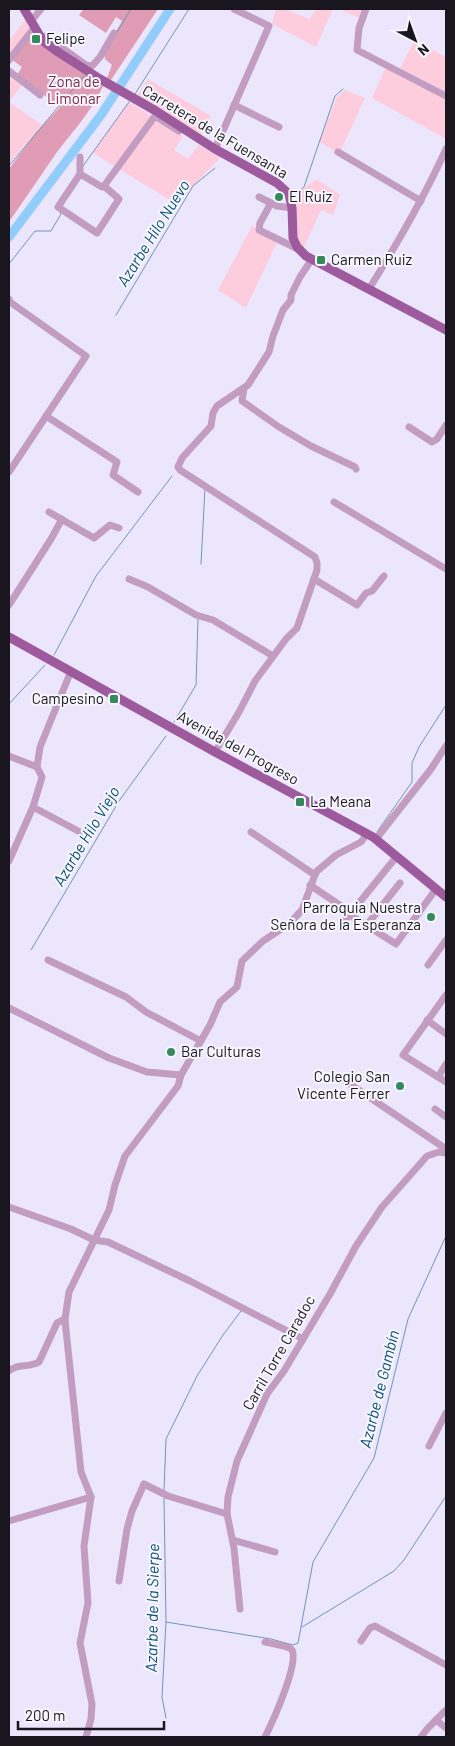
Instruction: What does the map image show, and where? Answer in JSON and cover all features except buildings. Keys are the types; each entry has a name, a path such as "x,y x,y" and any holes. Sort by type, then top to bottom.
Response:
{"main road":[{"name":"Carretera de la Fuensanta","path":"24,9 43,41 100,79 156,111 215,149 277,183 289,194 292,208 293,238 296,247 300,250"},
{"path":"300,250 312,259 446,330"},
{"name":"Avenida del Progreso","path":"9,637 376,839 446,897"}],"street":[{"path":"9,60 41,9"},
{"path":"215,149 269,26 234,9"},
{"path":"366,9 359,28 357,50 446,96"},
{"path":"40,38 46,36 86,65 92,66 100,57 114,33"},
{"path":"9,72 40,95"},
{"path":"234,105 279,127"},
{"path":"104,186 155,116 184,134 187,131"},
{"path":"369,290 421,201 446,149"},
{"path":"338,152 421,201"},
{"path":"80,157 80,174 58,207 97,232 120,199 104,186 102,187 80,174"},
{"path":"259,197 277,206 292,208"},
{"path":"271,204 260,223 259,230 300,250"},
{"path":"215,752 255,681 297,628 318,563 314,557 291,540 236,507 178,467 182,458 210,426 217,406 248,385 269,352 283,310 291,300 300,277 312,259"},
{"path":"9,299 10,302 86,356 9,472"},
{"path":"244,388 242,401 295,436 356,469"},
{"path":"46,416 117,462 113,475 138,492"},
{"path":"408,427 432,442 437,440 446,425"},
{"path":"334,502 446,570"},
{"path":"49,512 94,538 110,525 119,528"},
{"path":"9,605 62,520"},
{"path":"314,579 357,605 366,593 372,591 384,576"},
{"path":"129,579 148,587 196,615 213,620 273,656"},
{"path":"9,861 33,807 42,777 37,767 40,747 71,671"},
{"path":"376,839 446,746"},
{"path":"9,756 37,767"},
{"path":"33,807 80,832"},
{"path":"251,832 315,875"},
{"path":"86,1737 91,1719 92,1704 80,1643 88,1603 84,1546 91,1497 81,1472 65,1318 69,1292 109,1210 115,1185 126,1156 178,1086 181,1075 201,1041 220,1002 237,987 242,961 263,941 288,924 302,910 315,875 336,855 361,842 367,834"},
{"path":"342,924 396,856"},
{"path":"366,926 400,884"},
{"path":"310,886 344,908 350,915 366,926 396,944 436,889"},
{"path":"428,965 446,940"},
{"path":"48,960 126,997 146,1012 201,1041"},
{"path":"446,995 403,1056 446,1082"},
{"path":"9,1008 109,1058 146,1072 181,1075"},
{"path":"427,1020 446,1034"},
{"path":"438,1077 446,1064"},
{"path":"338,1076 446,1149"},
{"path":"436,1109 446,1116"},
{"name":"Carril Torre Caradoc","path":"240,1609 233,1540 227,1514 228,1497 237,1462 267,1394 303,1339 356,1246 382,1208 427,1156 439,1152 446,1153"},
{"path":"9,1207 71,1229 94,1240 108,1242 190,1281 303,1339"},
{"path":"9,1371 17,1366 34,1365 39,1362 57,1323 65,1318"},
{"path":"429,1446 446,1414"},
{"path":"119,1581 127,1529 132,1511 144,1484 168,1496 227,1514"},
{"path":"9,1521 91,1497"},
{"path":"233,1540 275,1552"},
{"path":"361,1641 370,1628 375,1626 446,1665"},
{"path":"265,1642 292,1649 294,1654 283,1696 265,1737"},
{"path":"421,1737 446,1710"},
{"path":"436,1720 446,1728"}],"shaded area":[{"path":"276,9 286,9 309,19 317,9 333,9 316,47 272,24"},
{"path":"339,9 366,9 362,19"},
{"path":"26,19 31,27 9,57 9,41"},
{"path":"415,40 446,57 446,92 400,68"},
{"path":"386,67 446,99 446,139 372,98"},
{"path":"9,75 22,85 9,102"},
{"path":"148,79 211,116 201,135 137,96"},
{"path":"345,90 365,98 342,148 338,152 319,142 337,97"},
{"path":"9,102 42,125 9,164"},
{"path":"129,102 183,136 174,150 188,159 199,145 220,158 178,205 93,153"},
{"path":"318,180 340,195 333,215 321,210 303,249 297,240 295,196 309,184"},
{"path":"252,226 278,240 246,308 218,290"}],"green space":[{"path":"84,9 158,9 111,80 107,78 112,65 105,59 104,52 122,21 116,17 106,33 79,15"},
{"name":"Zona de Limonar","path":"34,33 43,44 103,86 88,112 57,152 9,222 9,169 34,135 60,107 17,75 22,67 11,59"}],"waterway":[{"path":"117,32 131,9"},
{"path":"9,237 101,115 170,9"},
{"path":"135,94 189,9"},
{"path":"9,166 84,76"},
{"name":"Azarbe Hilo Nuevo","path":"299,191 304,187 335,96 343,89"},
{"path":"83,166 129,102"},
{"name":"Azarbe Hilo Nuevo","path":"116,315 193,186 215,168"},
{"path":"9,264 35,231 51,231 61,214 60,212"},
{"path":"54,655 96,576 172,476"},
{"name":"Azarbe Hilo Viejo","path":"201,564 205,488"},
{"name":"Azarbe Hilo Viejo","path":"174,722 196,685 198,619"},
{"path":"9,704 45,665"},
{"path":"377,832 412,782 412,763 419,747 446,705"},
{"name":"Azarbe Hilo Viejo","path":"31,950 119,801 166,736"},
{"name":"Azarbe de Gambín","path":"166,1622 271,1639 293,1645 298,1643 313,1562 374,1458 408,1319 446,1236"},
{"name":"Azarbe de la Sierpe","path":"164,1490 166,1439 197,1376 241,1311"},
{"path":"302,1627 394,1571 404,1560 446,1496"},
{"name":"Azarbe de la Sierpe","path":"164,1498 166,1622 162,1697 166,1718"}],"place":[{"name":"Felipe","path":"36,39"},
{"name":"El Ruiz","path":"279,197"},
{"name":"Carmen Ruiz","path":"321,260"},
{"name":"Campesino","path":"114,699"},
{"name":"La Meana","path":"300,802"},
{"name":"Parroquia Nuestra Señora de la Esperanza","path":"431,917"},
{"name":"Bar Culturas","path":"171,1052"},
{"name":"Colegio San Vicente Ferrer","path":"400,1086"}]}
